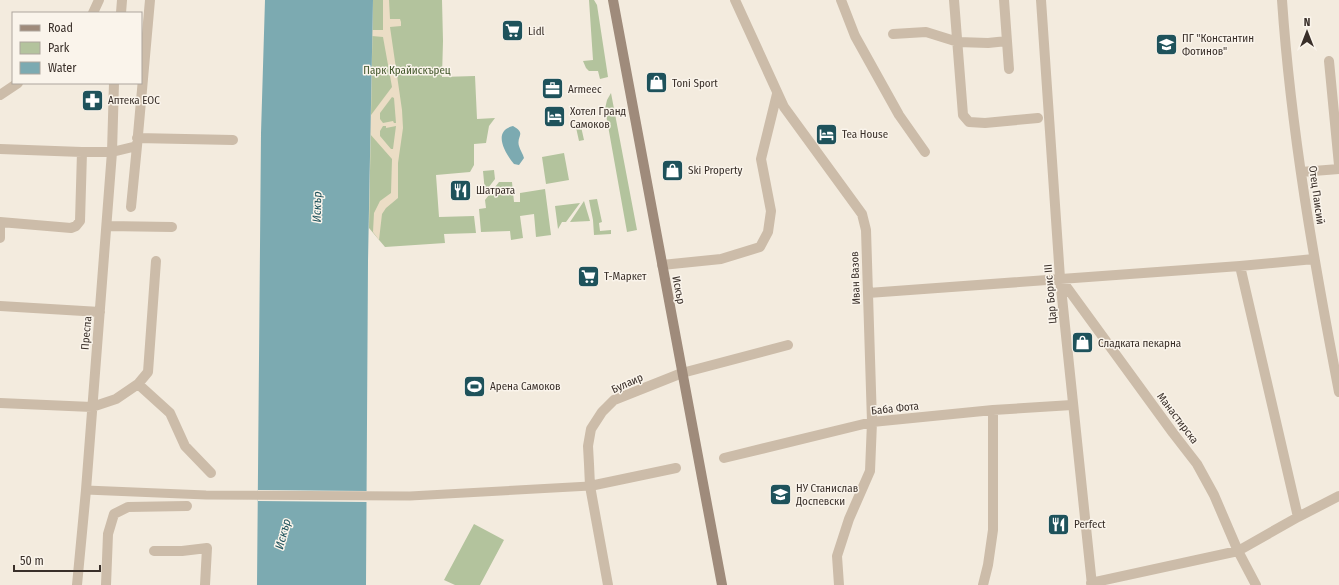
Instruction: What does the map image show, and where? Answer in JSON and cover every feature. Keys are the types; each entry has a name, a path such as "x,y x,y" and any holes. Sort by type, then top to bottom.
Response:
{"main road":[{"name":"Искър","path":"613,0 722,585"}],"street":[{"path":"93,12 99,0"},
{"path":"121,12 122,0"},
{"path":"131,207 150,0"},
{"name":"Иван Вазов","path":"735,0 784,107 862,214 866,230 872,422 870,471 848,519 837,556 839,585"},
{"path":"841,0 856,36 900,115 925,152"},
{"path":"954,0 964,115 970,122 985,123 1038,118"},
{"path":"1004,0 1009,69"},
{"name":"Цар Борис III","path":"1041,0 1060,278 1091,584"},
{"name":"Отец Паисий","path":"1282,0 1286,57 1301,172 1314,259 1339,392"},
{"path":"894,34 926,32 958,42 988,43 1007,41"},
{"path":"1329,61 1336,99 1339,165"},
{"path":"0,95 16,84"},
{"name":"Преспа","path":"77,585 107,226 112,152 114,84"},
{"path":"662,265 721,260 760,247 768,232 771,211 761,159 777,94"},
{"path":"0,149 112,152 137,142 232,140"},
{"path":"0,238 0,222 71,228 76,226 80,221 82,152"},
{"path":"1301,172 1339,169"},
{"path":"107,226 172,227"},
{"path":"868,293 1240,266 1314,259"},
{"path":"0,403 92,407 116,398 138,384 148,372 156,261"},
{"path":"1240,266 1298,517"},
{"name":"Манастирска","path":"1060,278 1197,464 1214,495 1238,551 1256,585"},
{"path":"0,306 100,312"},
{"name":"Булаир","path":"608,585 590,486 588,446 591,429 602,412 614,400 682,373 788,345"},
{"path":"138,384 170,412 185,446 211,473"},
{"name":"Баба Фота","path":"724,458 872,422 993,410 1072,405"},
{"path":"983,585 988,565 992,530 993,410"},
{"path":"86,490 206,495 367,497 410,496 590,486 676,468"},
{"path":"1091,584 1238,551 1339,496"},
{"path":"106,585 108,534 114,514 128,507 187,506"},
{"path":"154,551 182,551 206,548 205,585"}],"green space":[{"name":"Парк Крайискърец","path":"373,0 442,0 442,77 475,76 477,119 495,118 489,126 486,143 474,144 474,165 470,172 436,175 439,217 474,216 476,233 444,234 445,243 385,247 369,228"},
{"path":"589,0 594,0 597,5 608,77 600,79 598,71 589,71 583,61 593,60"},
{"path":"611,93 637,230 627,232 605,109 607,100"},
{"path":"580,122 584,140 579,141 575,123"},
{"path":"564,153 569,180 546,184 542,157"},
{"path":"494,170 495,179 485,192 483,171"},
{"path":"499,182 512,182 514,202 520,202 520,193 545,189 551,235 536,237 534,214 520,216 523,238 511,240 510,231 481,232 479,209 486,208 485,200"},
{"path":"597,199 602,222 599,223 600,231 611,230 611,234 594,235 589,200"},
{"path":"584,201 590,221 570,222"},
{"path":"580,203 566,222 562,222 558,229 555,206"},
{"path":"474,524 504,540 480,585 455,585 444,580"}],"shaded area":[{"path":"383,0 389,0 390,19 400,19 401,22 401,26 390,27 402,110 403,128 398,163 398,198 386,208 382,214 379,240 373,232 374,213 380,201 391,193 392,159 370,134 371,115 392,87 383,37 372,36 372,30 383,30","holes":["392,97 394,98 396,123 393,121 383,123 380,119 380,113","383,126 386,126 386,128 396,126 393,149 391,149 380,136 380,131"]}],"water":[{"path":"265,0 373,0 368,261 366,585 257,585 261,133"},
{"path":"513,126 520,133 518,143 524,158 519,165 514,164 502,143 503,132"}],"pier":[{"path":"258,490 367,491 367,502 258,501"}],"place":[{"name":"Lidl","path":"512,31"},
{"name":"ПГ \"Константин Фотинов\"","path":"1167,44"},
{"name":"Toni Sport","path":"656,83"},
{"name":"Armeec","path":"552,89"},
{"name":"Аптека ЕОС","path":"93,100"},
{"name":"Хотел Гранд Самоков","path":"554,117"},
{"name":"Tea House","path":"826,134"},
{"name":"Ski Property","path":"672,170"},
{"name":"Шатрата","path":"461,190"},
{"name":"Т-Маркет","path":"588,276"},
{"name":"Сладката пекарна","path":"1083,343"},
{"name":"Арена Самоков","path":"474,386"},
{"name":"НУ Станислав Доспевски","path":"780,494"},
{"name":"Perfect","path":"1058,524"}]}
